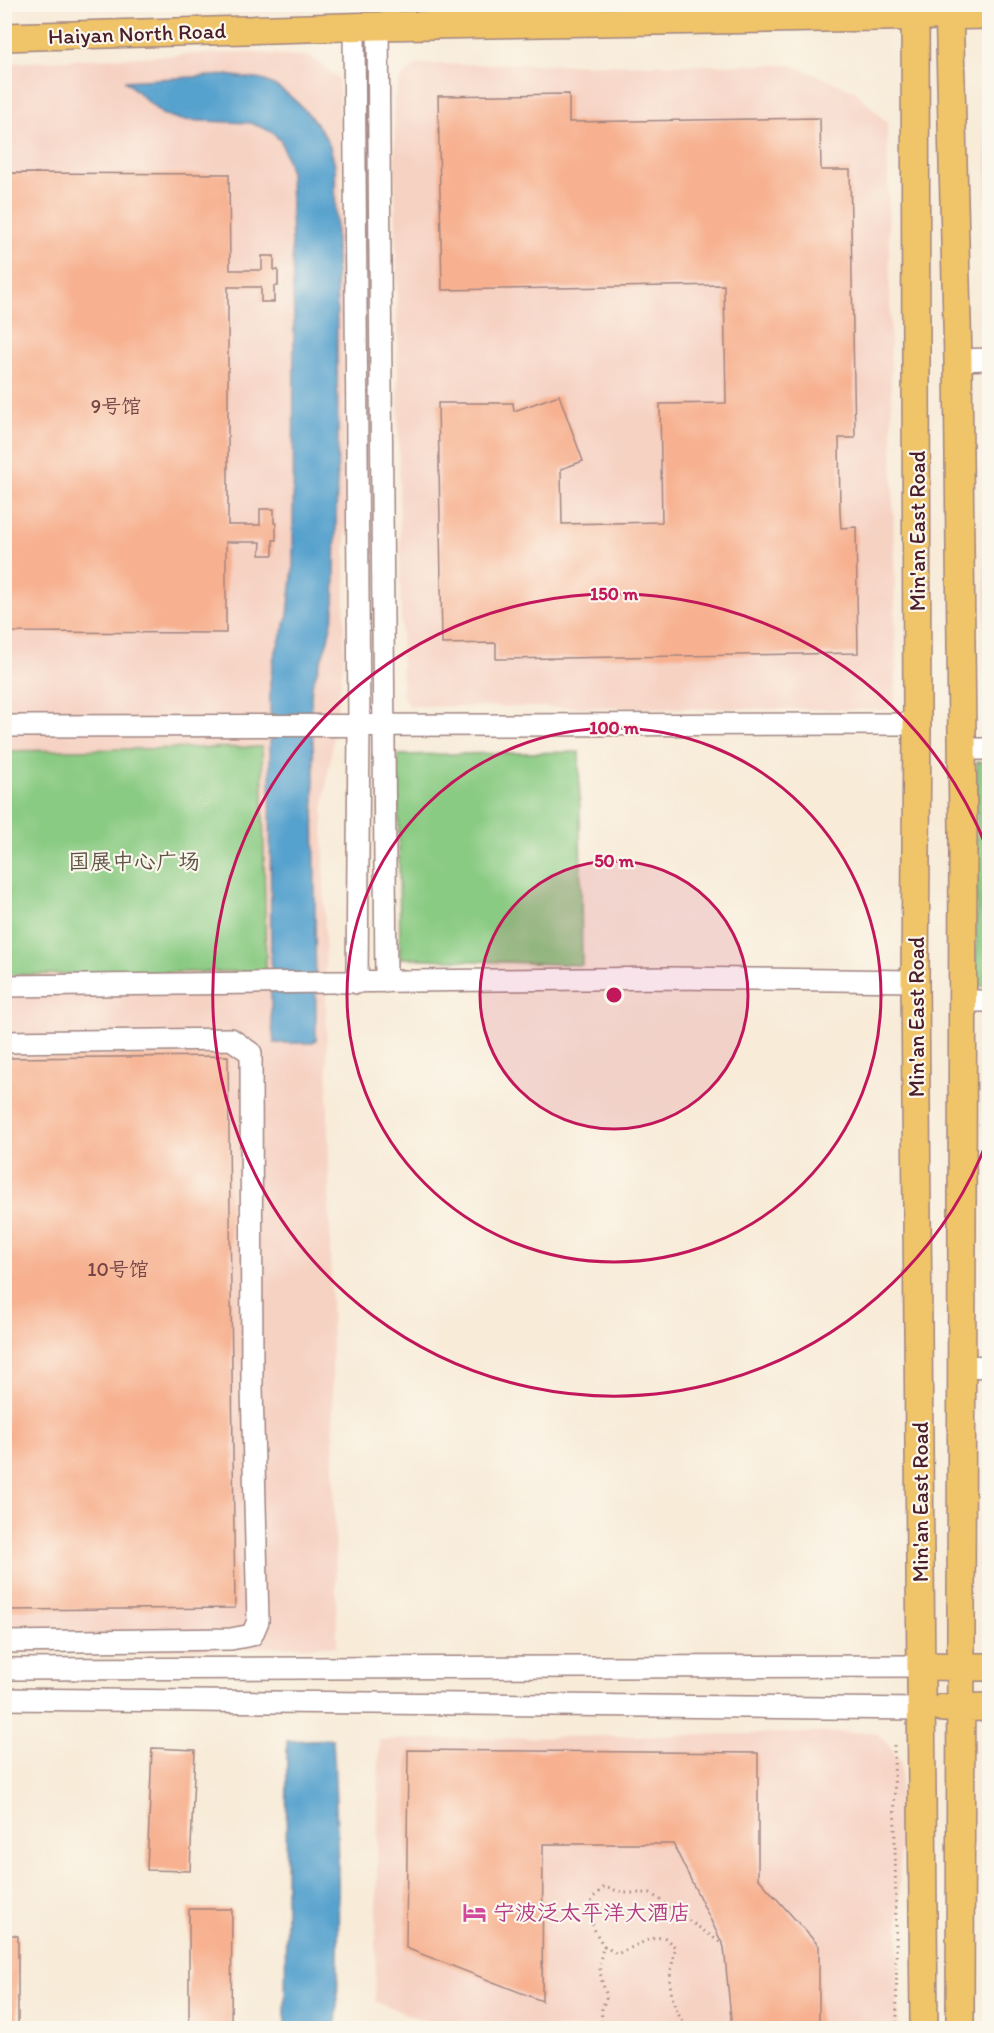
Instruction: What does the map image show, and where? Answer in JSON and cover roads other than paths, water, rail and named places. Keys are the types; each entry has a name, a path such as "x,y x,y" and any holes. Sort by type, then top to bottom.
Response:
{"main road":[{"name":"Haiyan North Road","path":"4,37 949,10 990,15"},
{"name":"Min'an East Road","path":"949,10 958,360 963,830 960,2028"},
{"name":"Min'an East Road","path":"915,11 917,724 915,981 924,2028"},
{"path":"921,1666 990,1667"},
{"path":"921,1709 990,1707"}],"street":[{"path":"366,27 384,724 386,982"},
{"path":"357,982 366,27"},
{"path":"958,360 990,359"},
{"path":"4,726 917,724"},
{"path":"962,749 990,749"},
{"path":"4,986 670,978 915,981"},
{"path":"963,1001 990,1001"},
{"path":"4,1042 231,1039 251,1053 252,1387 258,1621 252,1635 231,1639 4,1642"},
{"path":"961,1366 990,1366"},
{"path":"4,1669 921,1666"},
{"path":"4,1699 921,1709"}],"water":[{"path":"228,75 265,81 294,100 312,118 326,138 335,165 338,437 334,612 327,643 312,685 311,697 314,770 316,1040 311,1043 274,1043 271,1015 270,683 274,657 288,615 293,568 294,322 290,170 281,141 272,132 251,123 181,120 162,114 125,81"},
{"path":"333,1739 338,1883 336,2028 285,2028 287,1741"}],"place":[{"name":"宁波泛太平洋大酒店","path":"475,1912"}],"park label":[{"name":"国展中心广场","path":"134,861"}]}
